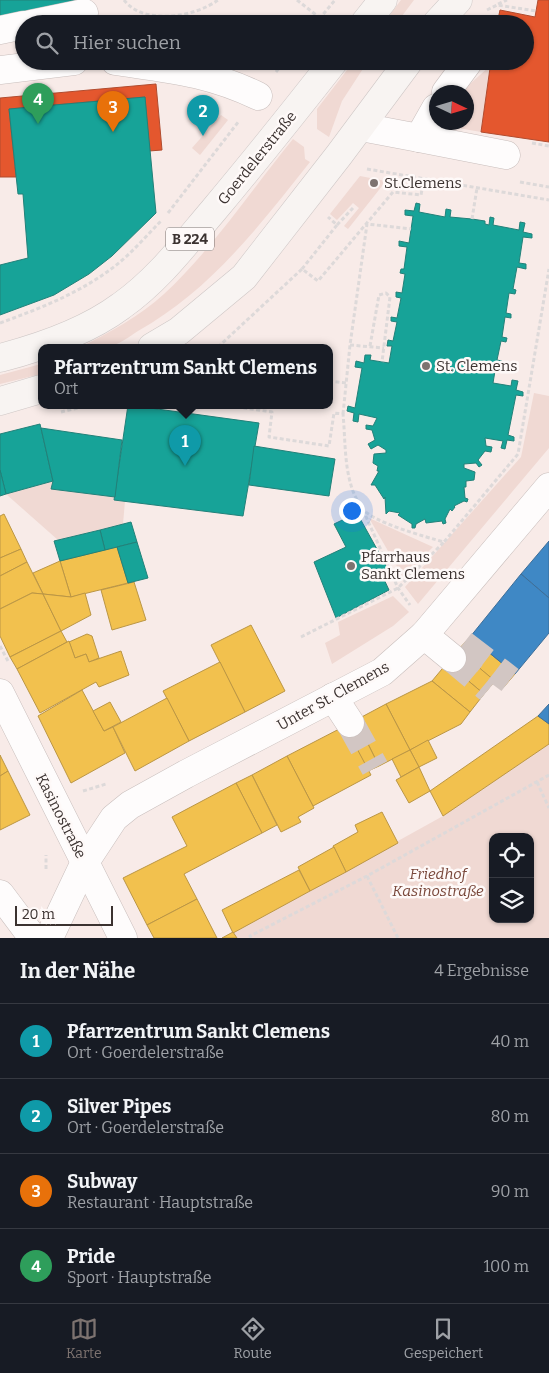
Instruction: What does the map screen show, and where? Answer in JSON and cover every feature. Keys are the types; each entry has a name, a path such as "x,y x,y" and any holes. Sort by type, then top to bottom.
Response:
{"main road":[{"path":"371,15 383,0"},
{"path":"444,15 458,0"},
{"name":"Goerdelerstraße","path":"45,344 86,327 121,307 161,274 290,120 327,70"},
{"path":"157,344 179,331 244,277 339,156 401,70"},
{"name":"Goerdelerstraße","path":"0,358 38,347"},
{"path":"0,400 38,390"}],"street":[{"path":"74,15 84,13"},
{"path":"0,30 15,27"},
{"path":"0,70 15,68"},
{"path":"181,70 196,72 230,82 258,96"},
{"path":"451,85 462,70"},
{"path":"419,138 429,120"},
{"path":"361,126 506,155"},
{"name":"Unter St. Clemens","path":"49,938 85,862 114,818 130,806 382,672 424,623 549,487"},
{"path":"424,623 457,651"},
{"name":"Kasinostraße","path":"0,693 123,938"},
{"path":"333,698 350,723"},
{"path":"0,894 33,938"}],"path":[{"path":"124,0 140,11 161,15"},
{"path":"172,15 194,11 218,0"},
{"path":"297,0 316,15"},
{"path":"322,15 334,0"},
{"path":"482,14 507,0"},
{"path":"497,4 536,11"},
{"path":"0,323 60,300 115,266 164,219 258,96"},
{"path":"339,156 357,167 549,200"},
{"path":"221,344 302,269 318,281 368,224 393,192 421,196 424,178"},
{"path":"472,219 477,188"},
{"path":"337,225 353,208"},
{"path":"368,224 411,229"},
{"path":"368,224 350,345 343,414 348,479 398,588 424,623"},
{"path":"302,637 398,588 444,542 518,454 549,269"},
{"path":"370,346 379,295 386,293 390,297 382,362"},
{"path":"350,345 384,348"},
{"path":"333,381 347,383"},
{"path":"251,409 272,412 269,437 328,446 334,413 343,414"},
{"path":"362,510 397,528 444,542"},
{"path":"251,938 250,936 367,876 549,775"},
{"path":"537,782 549,808"},
{"path":"46,853 46,877"},
{"path":"367,876 398,938"}],"green space":[{"path":"401,0 414,0 403,15 390,15"},
{"path":"347,70 362,70 342,101 329,137 317,129 317,109"},
{"path":"486,70 489,70 481,132 469,130 474,130 474,85 469,85"},
{"path":"221,115 228,120 200,155 192,148"},
{"path":"293,139 304,147 305,159 310,162 272,210 211,276 164,315 120,343 86,344 135,316 164,294 215,239"},
{"path":"360,176 386,181 348,229 344,226 359,208 353,203 337,220 330,214"},
{"path":"38,365 38,375 0,384 0,375"},
{"path":"534,393 549,396 549,448 418,604 405,587 521,457"},
{"path":"53,481 52,489 115,497 114,500 125,501 123,524 58,540 6,494"},
{"path":"369,518 433,547 403,577"},
{"path":"393,596 409,612 393,626 332,664 325,643 340,635 338,622"},
{"name":"Friedhof Kasinostraße","path":"549,744 549,938 223,938 443,816"}],"building: Wohnen":[{"path":"4,514 21,549 0,558 0,516"},
{"path":"117,547 128,583 71,597 60,561"},
{"path":"21,549 27,562 0,576 0,558"},
{"path":"60,561 71,597 43,594 33,573"},
{"path":"27,562 43,594 32,593 0,609 0,576"},
{"path":"134,582 146,620 112,630 101,590"},
{"path":"32,593 43,594 61,631 10,657 0,636 0,609"},
{"path":"85,593 91,615 61,631 43,594 71,597"},
{"path":"251,625 285,691 245,712 211,645"},
{"path":"61,631 67,642 17,669 10,657"},
{"path":"87,634 92,636 99,658 89,662 86,654 75,658 69,642"},
{"path":"470,637 515,674 503,688 458,650"},
{"path":"69,641 75,658 86,654 89,662 121,651 129,675 99,687 96,682 40,713 17,669"},
{"path":"458,650 495,681 484,694 447,663"},
{"path":"220,662 245,712 189,741 163,691"},
{"path":"447,663 484,694 470,712 432,681"},
{"path":"432,681 470,712 461,724 410,750 386,704"},
{"path":"82,690 104,731 113,727 125,753 71,783 38,716"},
{"path":"167,698 189,741 135,771 113,727"},
{"path":"110,702 121,722 104,731 93,711"},
{"path":"386,704 410,750 379,766 356,720"},
{"path":"538,716 549,724 549,744 443,816 430,791"},
{"path":"356,720 379,766 368,771 345,726"},
{"path":"345,726 371,775 313,806 287,756"},
{"path":"428,740 437,758 419,767 410,750"},
{"path":"410,750 419,767 401,777 392,759"},
{"path":"0,755 8,771 0,776"},
{"path":"287,756 314,808 298,817 301,822 281,832 252,775"},
{"path":"419,767 430,791 409,803 396,780"},
{"path":"8,771 30,815 0,830 0,776"},
{"path":"252,775 277,825 262,833 236,783"},
{"path":"236,783 262,833 184,874 197,899 147,925 123,878 187,846 172,817"},
{"path":"382,812 398,843 346,872 333,846 358,832 355,825"},
{"path":"334,847 346,872 310,891 298,867"},
{"path":"299,870 310,891 233,933 222,910"},
{"path":"197,899 217,938 154,938 147,925"},
{"path":"233,932 237,938 222,938"}],"building: Handel":[{"path":"538,0 549,0 549,142 481,132 490,70 534,70 535,17"},
{"path":"500,10 525,15 499,15"},
{"path":"156,84 162,150 149,151 145,97 9,109 16,177 0,177 0,98"}],"building: Schulen":[{"path":"549,541 549,598 521,574"},
{"path":"521,574 549,598 549,633 515,674 470,637"},
{"path":"549,704 549,724 538,716"}],"building: Öffentlich":[{"path":"0,0 84,0 15,15 0,19"},
{"path":"145,97 156,213 112,256 89,274 54,295 0,315 0,265 28,258 23,194 18,194 9,109"},
{"name":"St. Clemens","path":"416,203 420,204 419,212 445,217 446,209 451,210 450,217 485,221 485,224 489,225 490,217 494,218 493,225 519,230 520,222 525,223 523,232 532,234 532,238 523,237 519,263 526,264 526,269 517,267 513,289 516,290 515,294 509,293 506,313 511,314 511,318 505,317 502,337 507,338 506,342 501,341 497,360 502,361 502,366 496,365 493,383 511,386 512,380 518,381 516,390 523,392 523,396 516,395 508,435 514,437 514,441 507,440 505,449 501,448 503,441 485,438 486,446 492,447 491,452 485,451 478,460 482,465 479,467 476,463 464,464 464,468 475,472 474,480 466,481 466,487 464,487 465,498 468,499 467,502 464,501 454,506 452,511 450,509 445,519 446,523 443,524 442,521 426,523 425,519 416,524 415,528 412,528 412,524 398,515 400,513 389,511 386,514 385,497 384,499 375,485 371,485 379,471 377,471 378,466 373,463 374,454 386,453 386,450 378,445 371,449 368,444 375,440 372,430 366,429 366,425 373,426 377,418 359,414 358,422 353,421 354,413 347,411 348,406 355,408 362,368 355,367 356,361 364,363 365,355 371,355 370,360 389,363 392,346 387,346 388,340 393,341 397,322 391,321 391,317 397,318 401,298 396,297 396,292 402,293 405,274 400,273 401,269 404,269 407,247 399,246 399,241 409,243 413,216 405,215 405,210 414,211"},
{"path":"127,409 157,409 259,423 243,516 114,500"},
{"path":"40,424 53,481 6,494 0,470 0,434"},
{"path":"41,428 122,440 115,497 51,489 53,481"},
{"path":"254,446 335,459 329,496 249,485"},
{"path":"0,470 6,494 0,496"},
{"name":"Pfarrhaus Sankt Clemens","path":"357,513 388,569 382,575 389,590 336,618 314,562 346,547 334,524"},
{"path":"131,522 137,542 105,550 100,530"},
{"path":"100,530 105,550 60,561 54,541"},
{"path":"137,542 148,578 128,583 117,547"}],"tunnel":[{"path":"463,644 510,680"},
{"path":"452,658 489,689"},
{"path":"350,723 375,768"}],"place":[{"name":"Pride","path":"38,124"},
{"name":"Subway","path":"113,132"},
{"name":"Silver Pipes","path":"203,136"},
{"name":"St.Clemens","path":"374,183"},
{"name":"St. Clemens","path":"426,366"},
{"name":"Pfarrzentrum Sankt Clemens","path":"185,466"},
{"name":"Pfarrhaus Sankt Clemens","path":"351,566"}]}
